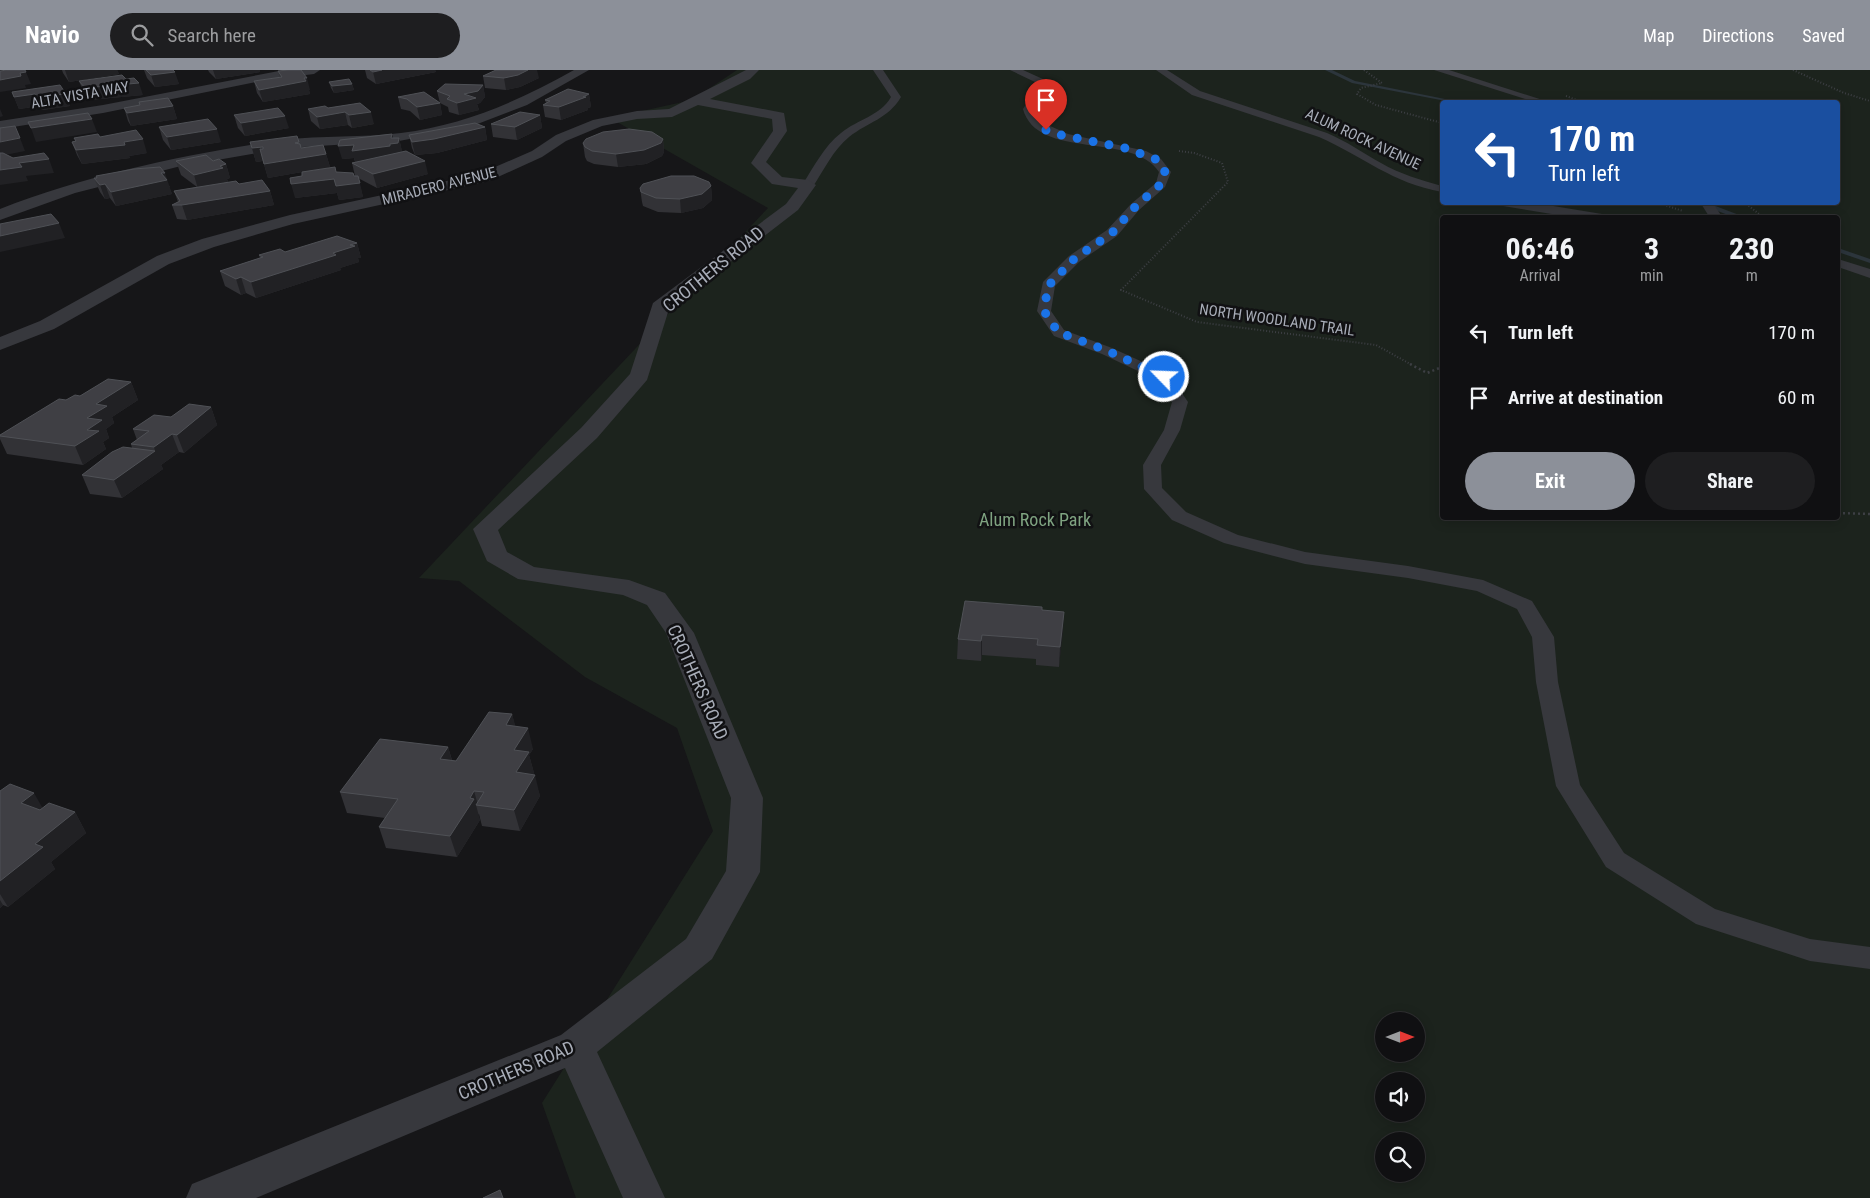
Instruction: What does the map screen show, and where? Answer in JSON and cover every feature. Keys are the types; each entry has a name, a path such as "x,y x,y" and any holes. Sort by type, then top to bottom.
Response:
{"street":[{"name":"ALTA VISTA WAY","path":"0,125 103,109 266,76 314,70"},
{"path":"0,215 84,184 187,160 289,144 413,136 457,128 520,106 584,70"},
{"path":"698,101 746,76 752,70"},
{"path":"698,101 779,116 780,131 758,163 777,181 808,185"},
{"name":"MIRADERO AVENUE","path":"0,344 47,325 163,260 208,243 290,220 484,178 537,154 561,138 598,123 637,115 672,113 698,101"},
{"name":"CROTHERS ROAD","path":"207,1198 575,1047 699,949 743,872 747,798 680,633 656,599 629,588 527,574 496,556 485,529 589,433 640,376 660,307 792,207 808,185"},
{"path":"575,1047 644,1198"}],"lane":[{"name":"CROTHERS ROAD","path":"808,185 826,156 845,135 870,122 892,107 896,97 878,70"},
{"path":"1015,70 1040,80 1041,89 1028,109 1030,119 1036,125 1056,134 1125,148 1158,160 1165,172 1161,184 1135,207 1112,233 1074,259 1048,286 1044,311 1058,332 1108,351 1164,377 1180,402 1172,430 1152,465 1153,489 1179,516 1231,539 1305,558 1408,572 1483,586 1525,605 1543,637 1547,682 1568,786 1615,860 1706,917 1810,950 1870,958"},
{"name":"ALUM ROCK AVENUE","path":"1161,70 1196,93 1323,135 1378,166 1411,181 1440,188"},
{"path":"1439,70 1537,100"},
{"path":"1521,205 1583,215"},
{"path":"1840,264 1870,274"}],"path":[{"path":"1364,70 1382,83 1361,88 1357,94 1376,105 1440,122"},
{"path":"1792,70 1844,93 1870,101"},
{"name":"NORTH WOODLAND TRAIL","path":"1176,151 1194,153 1222,163 1228,182 1121,290 1197,322 1376,345 1427,373 1440,368"},
{"path":"1665,205 1690,213"},
{"path":"1747,205 1760,215"},
{"path":"1840,513 1870,514"}],"green space":[{"name":"Alum Rock Park","path":"737,70 1870,70 1870,1198 576,1198 542,1103 713,831 677,728 585,677 459,581 419,578 768,208 610,118 692,100"}],"building":[{"path":"25,70 26,72 20,73 21,76 0,80 0,71"},
{"path":"146,70 173,70 175,72 151,75"},
{"path":"301,70 307,78 304,78 306,81 259,90 254,81 282,77 278,71"},
{"path":"496,70 528,70 518,75 504,78 483,76"},
{"path":"122,75 126,79 134,78 139,83 85,88 79,81"},
{"path":"349,79 352,84 332,86 329,82"},
{"path":"445,84 483,85 478,91 464,94 476,98 457,103 447,99 450,96 437,91"},
{"path":"60,85 66,94 37,97 35,94 14,97 12,92"},
{"path":"568,89 589,94 583,97 586,97 559,107 543,105 550,101 545,100"},
{"path":"424,92 440,103 417,107 407,99 398,97"},
{"path":"168,98 173,106 127,113 124,108 140,105 139,102"},
{"path":"360,103 371,112 349,115 345,112 317,117 308,109 325,106 328,108"},
{"path":"278,108 285,116 241,123 234,115"},
{"path":"520,112 540,115 515,127 491,124"},
{"path":"88,113 92,119 31,128 28,122"},
{"path":"208,119 217,129 167,137 159,127"},
{"path":"475,123 485,127 412,142 409,135"},
{"path":"15,126 20,138 0,142 0,128"},
{"path":"629,129 652,132 663,139 661,143 644,150 616,154 592,151 585,147 583,143 586,139 603,132"},
{"path":"136,130 143,139 124,142 125,145 76,150 72,142 76,141 74,138 98,134 100,137"},
{"path":"392,134 391,138 399,138 398,143 390,144 390,146 352,151 354,145 338,146 340,140"},
{"path":"297,136 299,142 295,143 300,144 301,148 323,145 326,154 264,164 260,149 263,149 263,147 252,148 250,142"},
{"path":"406,151 425,161 373,174 352,163"},
{"path":"0,153 13,158 44,153 49,159 19,163 22,167 0,170"},
{"path":"206,155 213,161 219,159 226,164 220,166 223,168 194,175 176,161"},
{"path":"160,167 165,173 161,173 167,180 111,192 105,184 100,185 94,178 97,178 96,176 134,169"},
{"path":"335,167 336,172 353,173 354,176 358,176 360,183 336,186 334,179 291,184 290,178 302,176 302,172"},
{"path":"671,176 694,176 709,182 711,186 702,194 680,199 656,198 641,192 640,188 643,184"},
{"path":"262,180 270,191 172,205 180,201 174,191 236,181 239,184"},
{"path":"51,214 59,223 0,236 0,224"},
{"path":"337,236 357,243 350,245 355,246 333,253 336,255 251,282 241,277 236,279 220,271 263,257 259,255 280,249 285,252"},
{"path":"108,379 131,382 96,404 107,406 87,418 102,420 87,430 99,431 75,446 0,436 59,399 66,400 75,395 80,396"},
{"path":"189,404 211,407 177,435 172,434 154,447 131,444 149,431 133,429 154,415 171,417"},
{"path":"123,447 155,451 114,480 82,475 112,452"},
{"path":"965,601 1042,607 1042,610 1064,612 1060,647 1037,645 1038,639 982,635 981,641 958,639"},
{"path":"489,712 512,714 506,725 528,728 514,750 529,752 516,772 535,775 514,810 476,805 484,792 474,791 470,798 474,799 450,836 379,827 398,799 340,792 380,739 448,747 440,759 456,761"},
{"path":"10,784 34,793 21,803 40,810 49,803 75,812 35,844 43,847 0,881 0,791"},
{"path":"500,1190 503,1198 483,1198"}],"waterway":[{"path":"1328,70 1354,82 1447,100"},
{"path":"1706,205 1735,215"},
{"path":"1840,251 1870,261"}],"route":[{"path":"1046,130 1056,134 1125,148 1158,160 1165,172 1161,184 1135,207 1112,233 1074,259 1048,286 1044,311 1058,332 1108,351 1164,377"}]}
